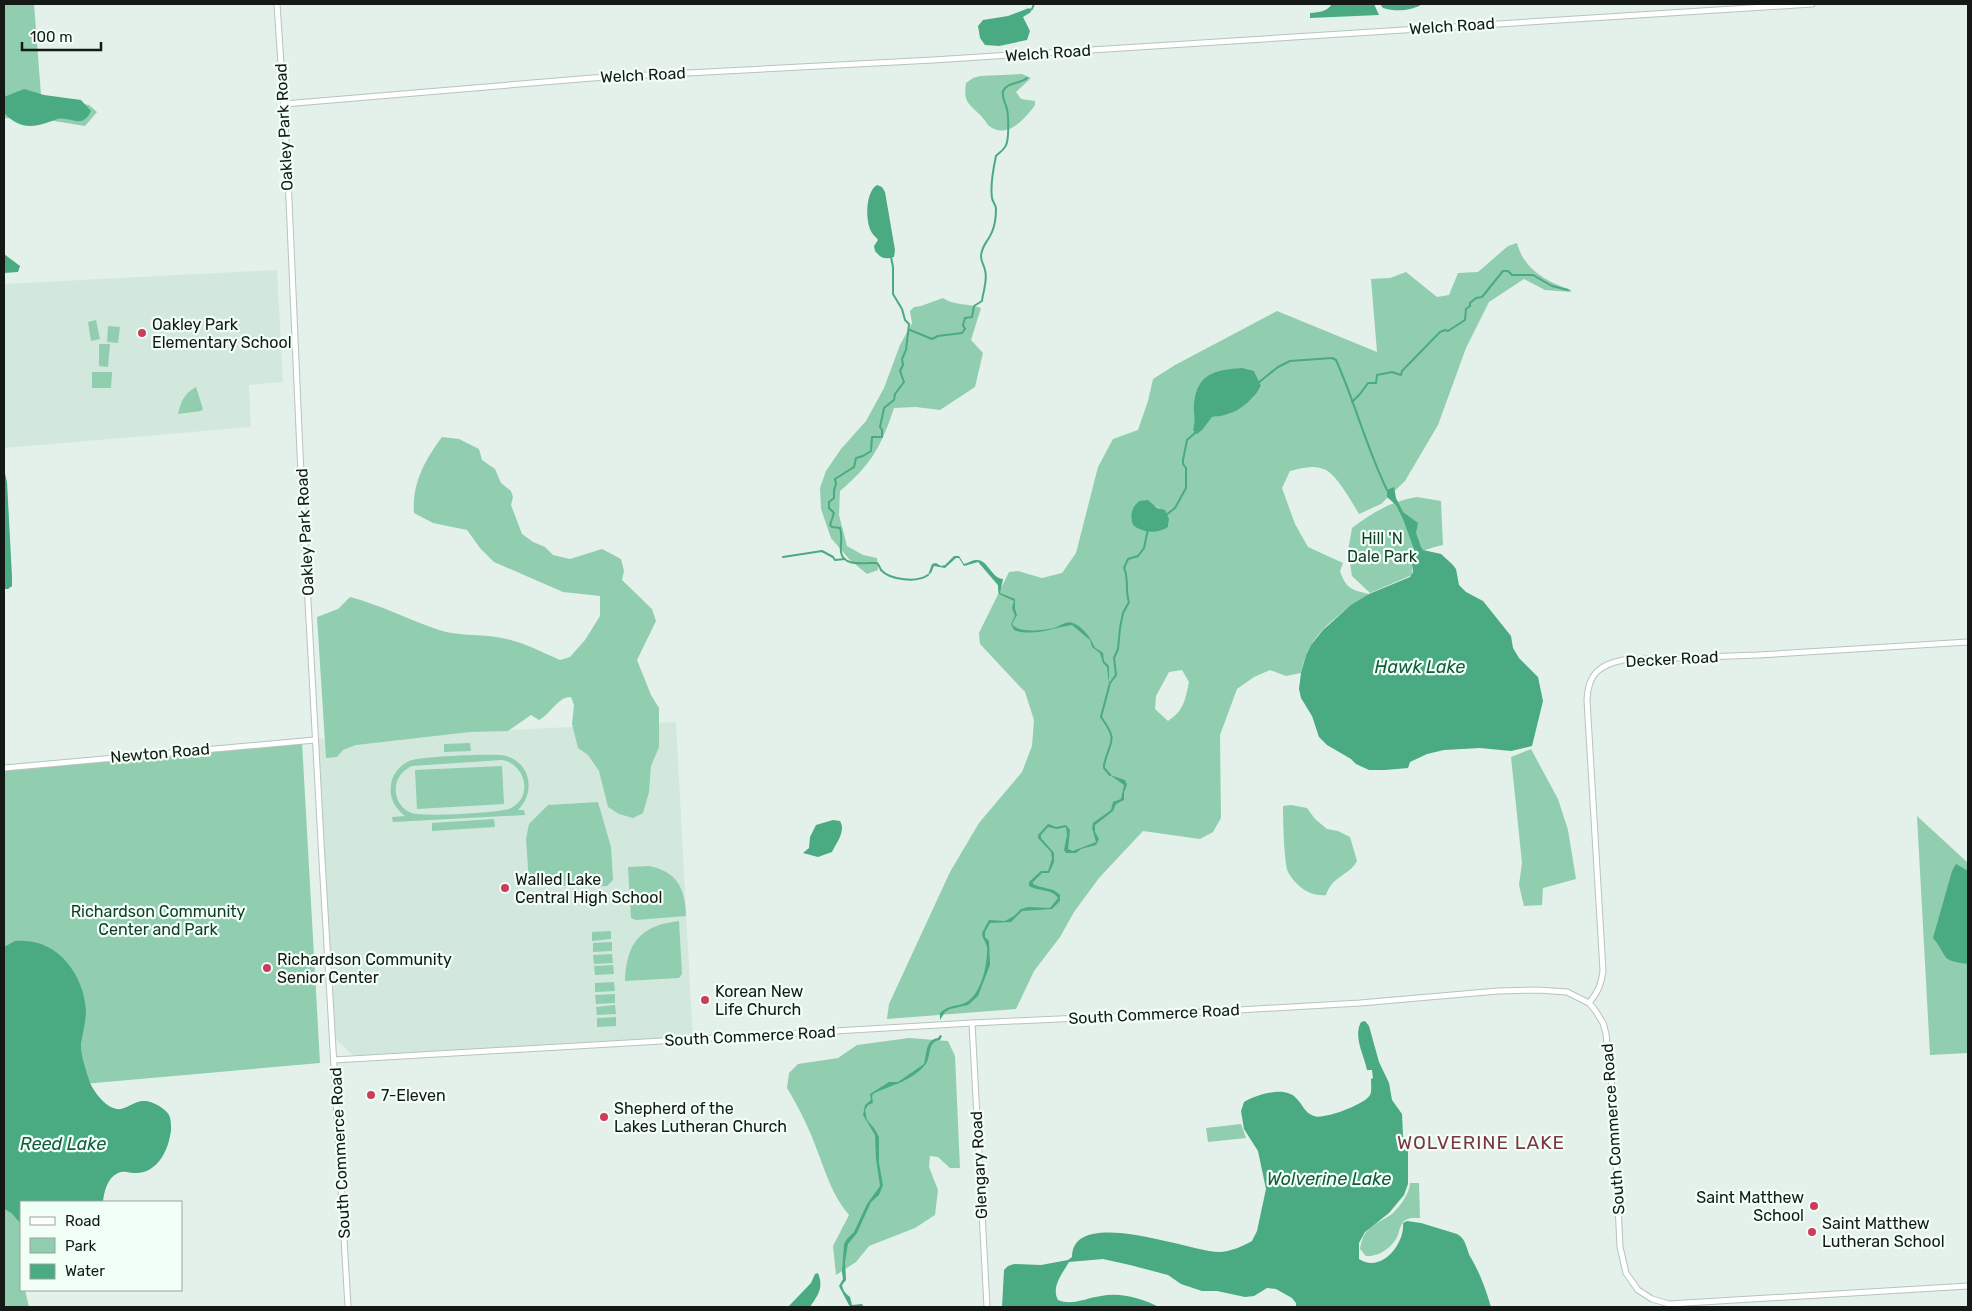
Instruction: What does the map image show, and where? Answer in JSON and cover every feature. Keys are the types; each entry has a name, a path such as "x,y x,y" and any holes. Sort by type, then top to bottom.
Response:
{"street":[{"name":"Oakley Park Road","path":"277,4 284,104 315,740 334,1060"},
{"name":"Welch Road","path":"284,104 592,78 933,60 1812,4"},
{"name":"Decker Road","path":"1588,1003 1598,993 1603,971 1587,700 1589,683 1603,666 1624,660 1758,655 1968,642"},
{"name":"Newton Road","path":"4,768 315,740"},
{"name":"South Commerce Road","path":"348,1307 334,1060 972,1023 1188,1013 1538,990 1567,992 1588,1003 1604,1023 1612,1095 1620,1247 1626,1273 1638,1290 1652,1299 1669,1304 1968,1286"},
{"name":"Glengary Road","path":"972,1023 987,1307"}],"shaded area":[{"name":"Oakley Park Elementary School","path":"277,270 283,382 249,385 251,427 4,448 4,284"},
{"name":"Walled Lake Central High School","path":"676,722 693,1042 357,1059 333,1037 316,739"}],"green space":[{"path":"4,4 34,4 41,95 89,105 97,112 85,126 48,120 4,118"},
{"path":"1022,74 1031,78 1016,92 1021,99 1035,101 1035,105 1014,126 1002,131 995,129 988,125 968,103 965,94 966,83 973,78"},
{"path":"1517,243 1525,261 1531,268 1545,279 1571,290 1571,292 1545,290 1524,279 1489,302 1466,348 1438,425 1405,481 1381,504 1359,514 1339,483 1326,470 1312,467 1290,471 1282,488 1295,524 1308,547 1343,563 1340,571 1347,585 1354,590 1369,594 1336,617 1315,639 1308,650 1301,673 1286,676 1270,670 1254,677 1237,689 1220,735 1221,818 1213,832 1200,839 1143,831 1099,878 1074,912 1060,937 1034,971 1016,1009 887,1019 889,1004 950,872 979,823 1022,772 1032,746 1034,720 1025,692 980,644 979,633 1009,572 1018,571 1042,578 1062,573 1076,553 1098,467 1113,439 1138,430 1153,379 1175,365 1277,311 1377,352 1371,279 1390,278 1406,272 1437,297 1449,295 1458,273 1478,272 1508,246","holes":["1254,371 1261,387 1253,398 1229,414 1212,417 1206,423 1193,430 1194,403 1197,391 1207,377 1223,372","1139,501 1160,509 1167,516 1168,527 1149,531 1138,528 1132,518","1182,670 1189,682 1181,709 1168,721 1155,709 1156,696 1169,672"]},
{"path":"943,298 947,301 981,308 971,340 983,353 975,387 940,410 916,407 894,408 874,454 860,473 840,491 839,515 847,546 863,555 877,558 878,570 867,574 849,559 831,538 821,509 820,488 826,471 841,449 866,421 884,388 900,345 912,323 910,311 914,307"},
{"path":"96,320 100,339 91,341 88,322"},
{"path":"108,326 120,327 118,343 107,342"},
{"path":"99,344 110,344 108,367 99,366"},
{"path":"92,372 112,372 111,388 92,388"},
{"path":"196,387 203,409 201,411 178,414 184,398"},
{"path":"442,437 459,439 479,449 482,460 495,469 501,483 511,491 513,497 511,505 522,534 533,542 545,547 553,555 570,559 602,549 621,559 624,571 622,580 652,609 656,621 637,660 651,695 659,708 659,747 651,766 649,792 643,813 633,818 619,814 608,807 599,771 588,755 578,748 572,724 574,705 571,697 562,700 539,720 531,715 508,731 470,732 356,745 343,750 337,757 326,758 317,617 338,609 350,597 439,630 504,638 529,646 560,660 570,657 585,640 600,616 600,596 563,592 494,562 480,548 467,530 433,523 414,513 417,482 430,454"},
{"name":"Hill 'N Dale Park","path":"1417,497 1441,501 1443,545 1420,553 1414,561 1412,575 1370,593 1352,576 1348,551 1352,528 1383,508 1399,501"},
{"name":"Richardson Community Center and Park","path":"302,742 320,1063 4,1091 4,770"},
{"path":"470,743 471,751 444,752 444,744"},
{"path":"1531,749 1558,799 1568,830 1576,879 1543,888 1542,905 1524,906 1519,885 1522,863 1511,757"},
{"path":"502,755 512,758 519,763 528,777 529,786 527,794 518,810 524,810 525,815 393,822 392,817 405,816 398,810 391,790 394,774 405,763 427,758","holes":["502,760 510,763 521,774 524,781 524,789 523,796 518,803 505,810 478,813 418,814 406,810 401,805 397,796 397,781 412,766"]},
{"path":"502,766 504,804 417,809 415,770"},
{"path":"598,802 611,847 613,880 607,886 574,887 529,882 526,839 529,824 548,805"},
{"path":"1291,805 1307,808 1315,819 1327,829 1338,831 1350,837 1357,861 1350,870 1333,883 1326,895 1314,894 1304,890 1288,872 1283,806"},
{"path":"1917,816 1968,863 1968,1053 1930,1055"},
{"path":"494,819 495,827 432,831 432,823"},
{"path":"649,866 667,873 678,883 684,898 686,916 636,920 631,918 628,867"},
{"path":"679,921 682,974 679,978 625,981 629,956 638,938 655,927"},
{"path":"611,931 611,939 592,941 592,932"},
{"path":"612,942 612,951 593,952 593,943"},
{"path":"612,954 613,963 594,964 593,955"},
{"path":"613,965 614,974 595,975 594,966"},
{"path":"614,982 615,991 595,992 595,983"},
{"path":"615,994 615,1003 596,1004 595,995"},
{"path":"615,1005 616,1014 597,1015 596,1007"},
{"path":"616,1017 616,1026 597,1027 597,1018"},
{"path":"909,1038 948,1041 955,1056 960,1168 950,1168 938,1157 930,1156 929,1167 938,1190 935,1215 915,1228 869,1246 856,1262 836,1275 833,1246 849,1215 834,1192 807,1126 787,1088 789,1073 798,1064 838,1058 857,1045"},
{"path":"1241,1124 1246,1138 1208,1142 1206,1128"},
{"path":"1410,1183 1419,1183 1420,1218 1410,1218 1404,1221 1396,1239 1389,1247 1376,1255 1366,1256 1360,1249 1365,1234 1373,1225 1392,1214 1398,1208 1406,1196"},
{"path":"4,1209 11,1213 20,1223 20,1291 25,1291 29,1307 4,1307"}],"water":[{"path":"1332,4 1374,4 1379,15 1310,18 1310,13 1325,10"},
{"path":"1380,4 1423,4 1414,8 1393,10 1383,8"},
{"path":"1029,8 1031,12 1023,17 1030,31 1027,40 999,46 985,45 980,38 978,26 983,20 1008,16"},
{"path":"24,89 44,95 81,100 91,111 88,117 80,121 57,119 40,125 23,125 4,113 4,97"},
{"path":"877,185 882,187 885,192 895,250 894,257 891,258 883,258 875,251 874,246 878,240 872,233 868,222 868,201 870,194"},
{"path":"4,254 20,266 18,272 4,273"},
{"path":"1242,368 1254,371 1261,386 1243,407 1226,415 1212,417 1197,434 1193,430 1194,406 1199,385 1209,375 1216,372"},
{"path":"4,469 7,482 12,577 12,586 8,589 4,589"},
{"name":"Hawk Lake","path":"1394,487 1396,498 1403,512 1418,523 1416,533 1423,550 1441,554 1452,564 1456,569 1459,585 1466,592 1483,601 1511,636 1513,648 1519,658 1538,677 1543,701 1532,746 1511,751 1480,748 1444,750 1427,754 1410,762 1408,768 1369,770 1327,745 1319,737 1312,716 1301,698 1299,689 1301,673 1311,645 1323,630 1351,605 1369,594 1410,577 1413,572 1412,563 1415,560 1415,552 1396,505 1387,497 1387,490"},
{"path":"1148,500 1157,508 1165,510 1169,519 1168,527 1160,531 1150,532 1141,530 1133,525 1131,515 1134,506 1139,501"},
{"path":"954,556 959,556 964,564 980,560 995,575 1003,579 1000,593 1015,599 1017,615 1012,624 1015,627 1025,630 1038,630 1054,628 1068,622 1080,627 1088,636 1095,647 1103,653 1104,661 1109,666 1109,684 1107,667 1103,663 1100,653 1092,647 1090,640 1072,625 1028,633 1014,630 1011,624 1015,616 1012,608 1014,601 999,594 998,585 978,562 964,566 959,558 956,558 945,568 934,566 928,575 932,564 945,565"},
{"path":"1110,775 1125,780 1127,785 1124,792 1124,800 1116,804 1113,811 1095,825 1095,832 1099,839 1096,845 1081,849 1076,853 1066,853 1064,850 1067,835 1066,827 1057,829 1048,827 1041,835 1041,838 1054,853 1054,862 1049,873 1042,873 1033,884 1057,892 1060,895 1060,901 1052,909 1022,911 1011,922 990,923 985,932 985,937 989,941 990,965 978,996 968,1005 945,1012 940,1020 940,1013 943,1010 965,1003 971,999 979,987 985,970 987,954 987,947 982,933 989,920 1005,921 1021,909 1028,907 1050,908 1058,898 1048,891 1029,886 1029,882 1041,871 1048,871 1052,859 1051,852 1038,838 1038,835 1048,824 1056,827 1066,825 1070,830 1068,849 1073,851 1096,842 1092,828 1093,823 1111,810 1113,802 1121,799 1124,785"},
{"path":"833,820 840,821 842,829 832,852 818,857 803,853 809,848 810,837 816,825"},
{"path":"1956,864 1968,871 1968,964 1948,959 1933,938 1952,871"},
{"name":"Reed Lake","path":"15,941 30,941 55,951 65,960 73,970 84,996 86,1010 81,1043 82,1057 89,1080 97,1095 106,1104 116,1109 124,1108 140,1101 154,1103 167,1112 171,1126 168,1145 161,1159 144,1172 122,1172 114,1175 107,1186 103,1201 20,1201 20,1223 11,1213 4,1209 4,947"},
{"name":"Wolverine Lake","path":"1365,1021 1369,1026 1379,1062 1389,1083 1392,1100 1402,1114 1403,1136 1408,1150 1408,1184 1404,1195 1389,1213 1365,1232 1359,1243 1359,1259 1367,1263 1383,1260 1396,1248 1403,1231 1403,1223 1407,1221 1421,1223 1457,1234 1465,1242 1491,1307 1296,1307 1296,1303 1292,1298 1276,1289 1267,1288 1254,1296 1245,1297 1217,1291 1202,1291 1181,1284 1168,1275 1103,1259 1069,1262 1057,1285 1056,1295 1058,1300 1074,1302 1108,1295 1123,1295 1159,1307 1002,1307 1004,1270 1008,1266 1014,1264 1041,1265 1068,1260 1072,1257 1077,1242 1091,1234 1135,1235 1219,1252 1241,1247 1252,1241 1257,1231 1266,1189 1258,1151 1244,1129 1241,1111 1244,1102 1262,1094 1284,1092 1295,1097 1308,1113 1319,1117 1344,1110 1367,1099 1371,1092 1372,1070 1367,1070 1358,1034 1361,1022"},
{"path":"940,1035 942,1036 940,1040 936,1041 931,1047 927,1062 920,1070 908,1079 873,1094 873,1103 868,1105 865,1110 867,1120 879,1137 879,1163 883,1185 879,1195 871,1202 857,1233 848,1244 845,1262 846,1280 842,1287 850,1297 852,1305 862,1304 864,1307 850,1307 839,1286 843,1279 844,1244 854,1232 867,1204 880,1186 875,1135 863,1115 865,1105 871,1100 870,1094 889,1082 898,1082 924,1064 929,1044"},
{"path":"818,1273 820,1287 818,1295 810,1307 788,1307 811,1283 815,1274"}],"waterway":[{"path":"1028,11 1032,9 1034,4"},
{"path":"910,330 932,339 938,336 962,333 965,329 963,325 965,318 972,317 974,306 982,301 986,278 981,258 984,246 993,229 996,215 996,208 991,193 993,172 996,156 1005,147 1008,137 1008,114 1003,91 1011,84 1021,82 1027,78"},
{"path":"891,257 893,294 902,309 905,320 909,324 906,350 900,371 904,382 895,394 894,400 884,408 880,427 882,437 872,437 871,451 856,458 854,467 835,479 834,498 829,502 829,508 834,513 830,525 840,528 841,552 846,560 856,563 877,563 881,570 897,578 911,580 928,575"},
{"path":"1352,402 1368,383 1376,383 1377,375 1392,372 1401,375 1402,371 1440,332 1448,331 1465,320 1466,309 1470,306 1470,303 1476,298 1482,297 1503,271 1508,271 1512,275 1533,275 1552,286 1568,290"},
{"path":"1258,383 1278,367 1290,361 1332,358 1336,360 1387,490"},
{"path":"1166,515 1175,508 1186,488 1186,468 1183,460 1187,440 1196,432"},
{"path":"1110,775 1104,768 1104,765 1112,741 1110,731 1101,717 1110,683 1116,675 1114,658 1118,649 1123,613 1129,602 1124,568 1128,559 1138,556 1144,548 1148,529"},
{"path":"783,557 822,551 835,560 845,559"},
{"path":"922,1307 928,1307"}],"place":[{"name":"Oakley Park Elementary School","path":"142,333"},
{"name":"Walled Lake Central High School","path":"505,888"},
{"name":"Richardson Community Senior Center","path":"267,968"},
{"name":"Korean New Life Church","path":"705,1000"},
{"name":"7-Eleven","path":"371,1095"},
{"name":"Shepherd of the Lakes Lutheran Church","path":"604,1117"},
{"name":"Saint Matthew School","path":"1814,1206"},
{"name":"Saint Matthew Lutheran School","path":"1812,1232"}],"district":[{"name":"WOLVERINE LAKE","path":"1481,1142"}]}
